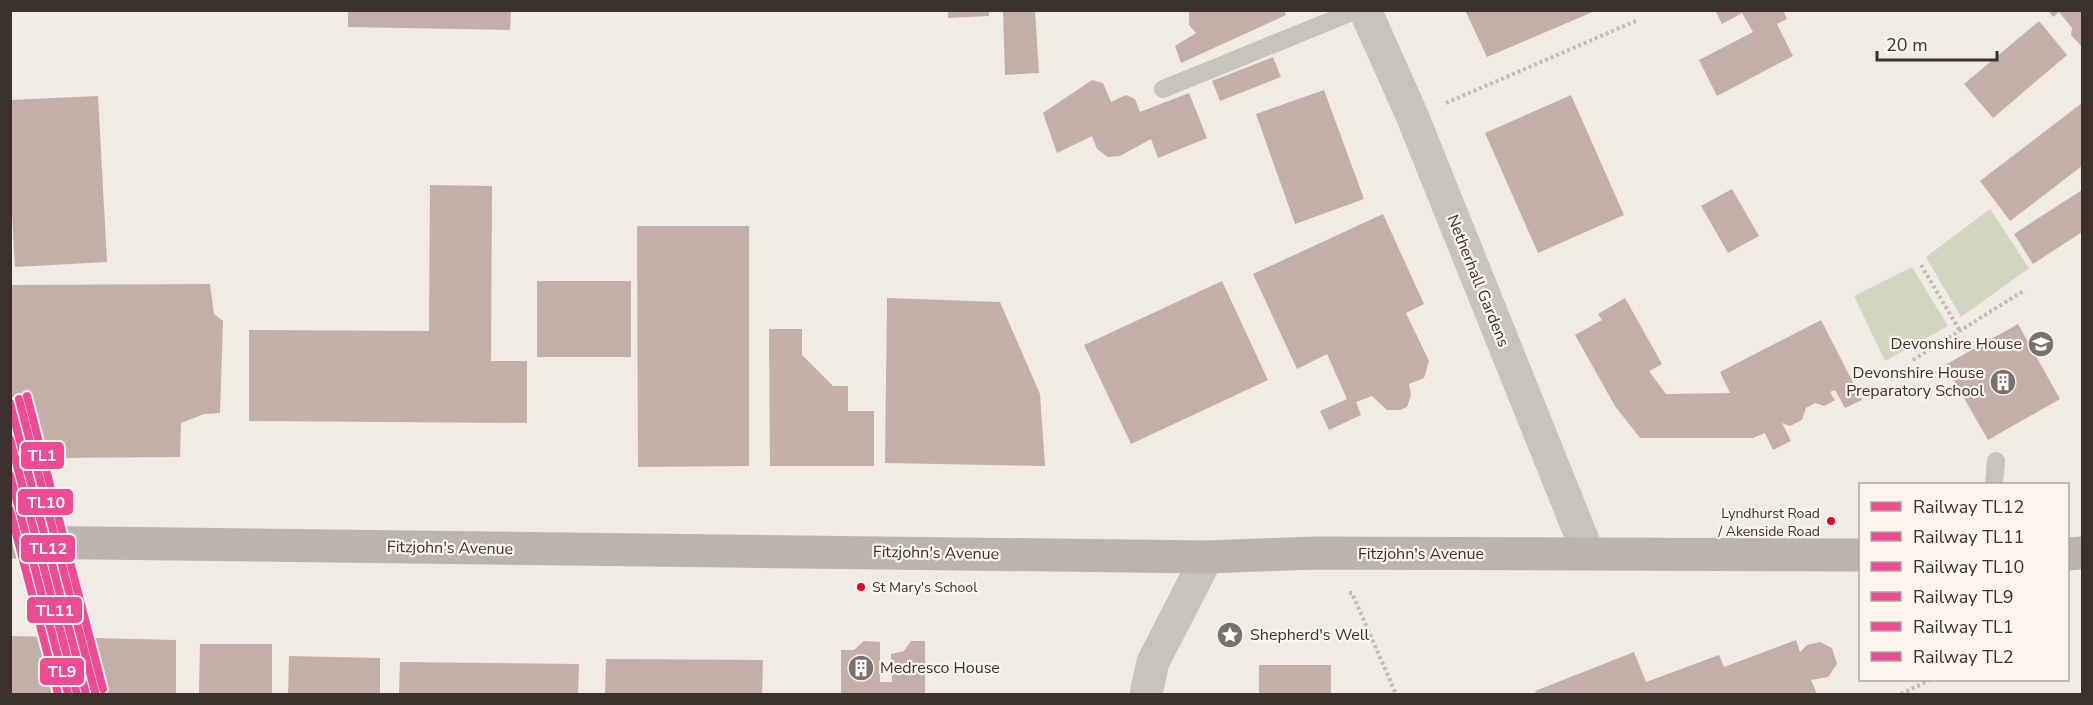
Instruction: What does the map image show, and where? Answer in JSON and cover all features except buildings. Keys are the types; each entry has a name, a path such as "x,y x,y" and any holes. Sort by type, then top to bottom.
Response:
{"main road":[{"name":"Fitzjohn's Avenue","path":"10,542 1206,557 1314,553 1859,555"}],"street":[{"name":"Netherhall Gardens","path":"1365,10 1411,113 1588,553"},
{"path":"1146,694 1153,662 1206,557"}],"lane":[{"path":"1163,89 1357,10"},
{"path":"1995,483 1996,461"}],"path":[{"path":"1411,113 1449,102 1638,20"},
{"path":"1921,265 1960,331"},
{"path":"1913,360 2025,291"},
{"path":"1353,597 1396,694"},
{"path":"1901,694 1928,681"}],"green space":[{"path":"1990,209 2029,268 1961,317 1926,257"},
{"path":"1912,267 1948,326 1885,361 1854,296"}],"rail line":[{"name":"TL1","path":"27,396 103,689"},
{"name":"TL10","path":"19,399 95,692"},
{"name":"TL12","path":"10,403 86,694"},
{"name":"TL11","path":"10,439 77,694"},
{"name":"TL9","path":"10,475 68,694"},
{"name":"TL2","path":"10,510 58,694"}],"place":[{"name":"Devonshire House","path":"2041,344"},
{"name":"Devonshire House Preparatory School","path":"2003,382"},
{"name":"Lyndhurst Road / Akenside Road","path":"1831,521"},
{"name":"St Mary's School","path":"861,587"},
{"name":"Shepherd's Well","path":"1230,635"},
{"name":"Medresco House","path":"861,668"}]}
